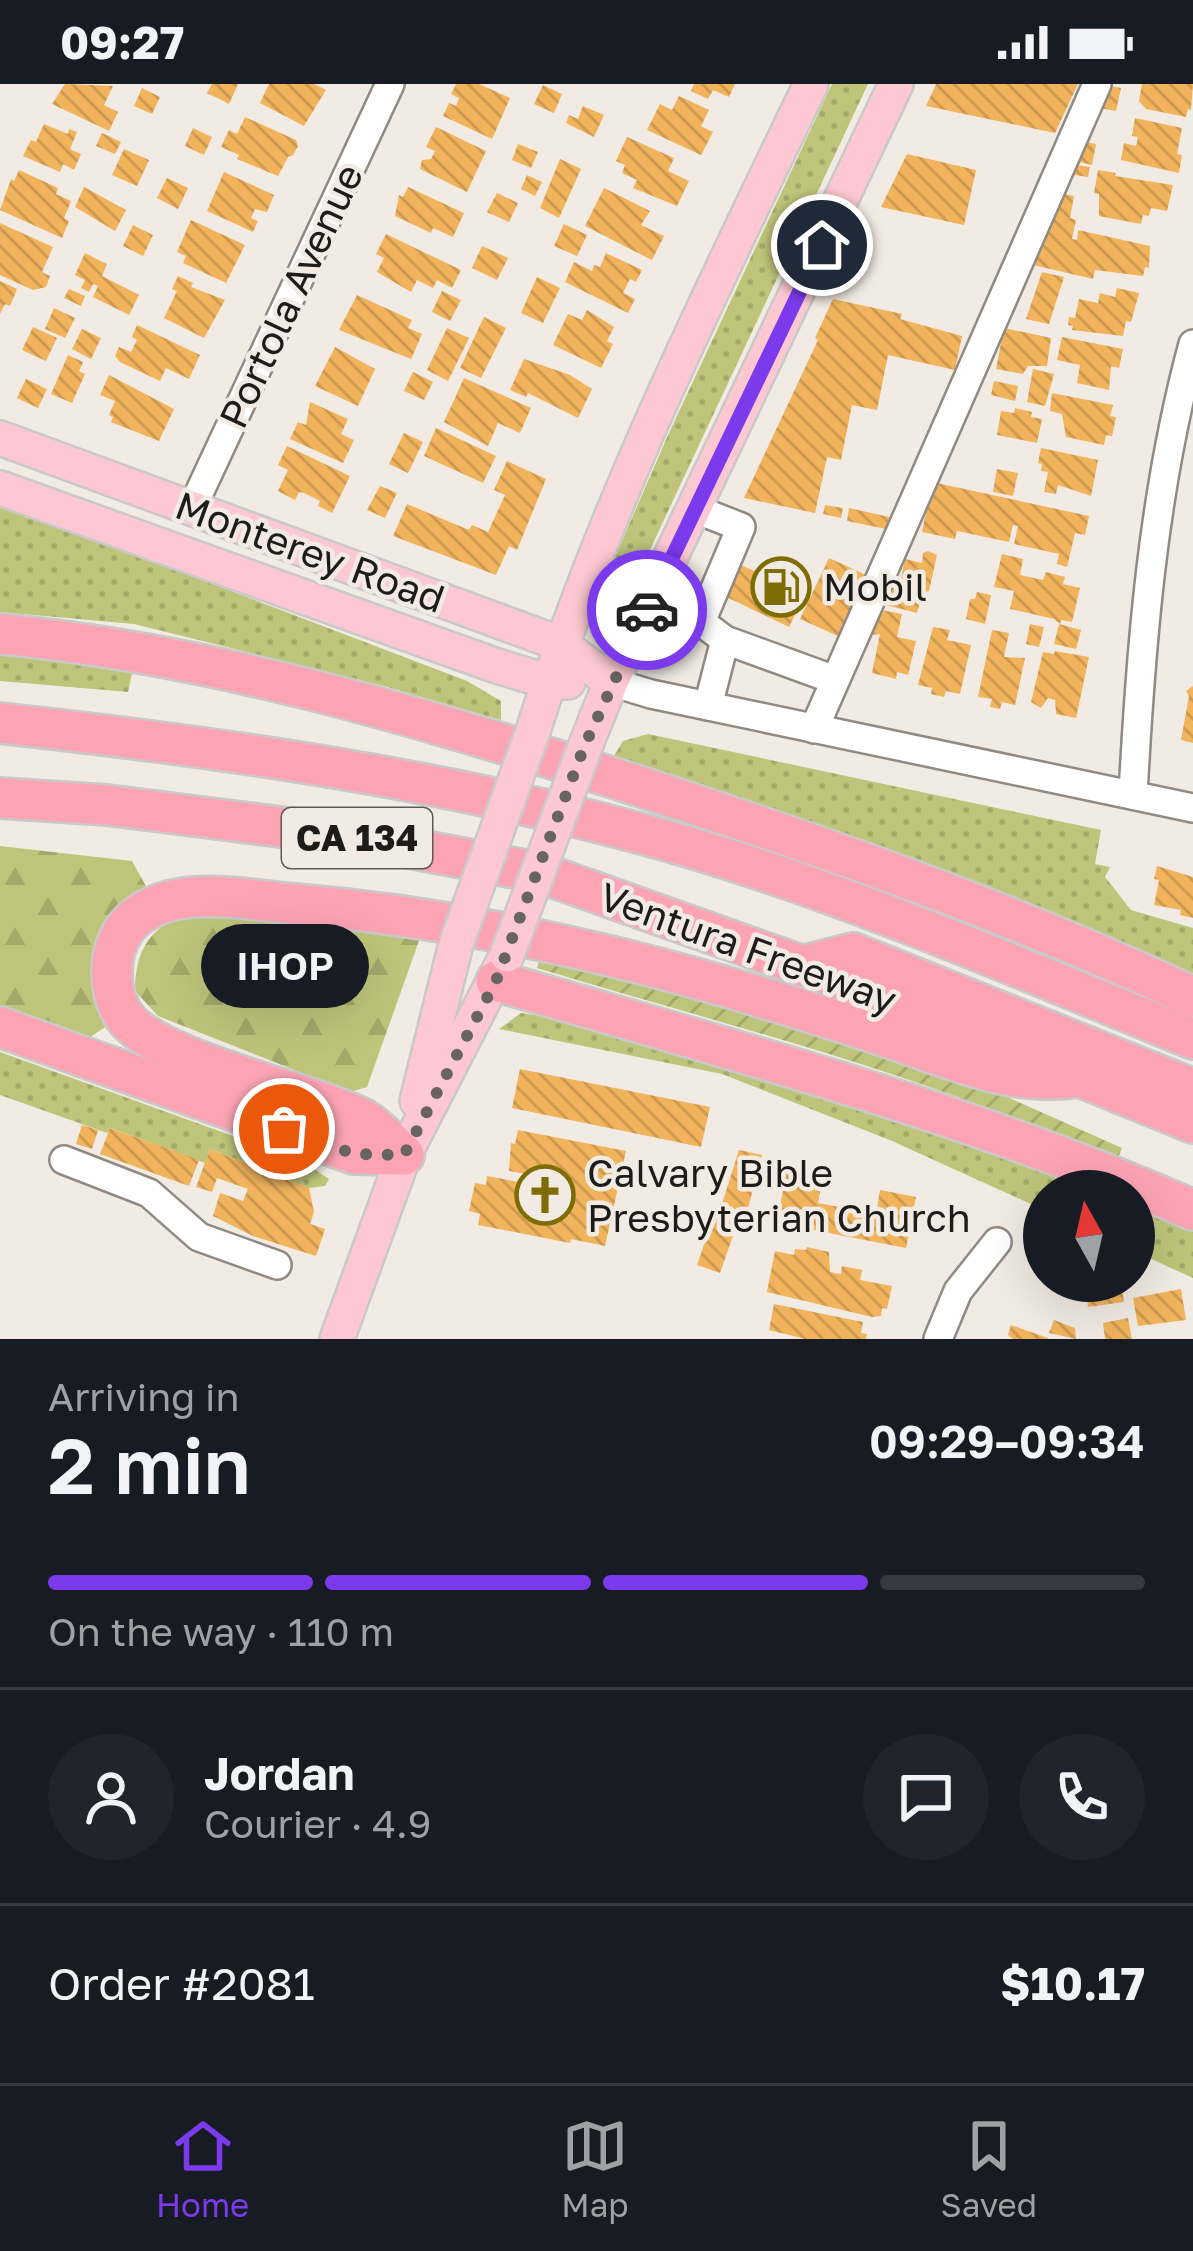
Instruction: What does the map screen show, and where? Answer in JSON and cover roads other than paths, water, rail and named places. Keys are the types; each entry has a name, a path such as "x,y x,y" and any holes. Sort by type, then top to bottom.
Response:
{"highway":[{"path":"0,634 216,668 485,738 817,848 1052,936 1193,997"},
{"name":"Ventura Freeway","path":"0,723 324,767 500,800 681,845 876,909 1193,1039"},
{"name":"Ventura Freeway","path":"0,798 106,805 336,834 541,873 802,966 1193,1123"},
{"path":"404,1155 365,1120 172,1049 136,1030 124,1016 112,983 115,950 132,920 163,902 204,898 311,905 448,925 736,990 985,1073 1035,1081 1079,1077"},
{"path":"802,966 853,953 1193,1089"},
{"path":"501,968 1020,1142 1193,1210"},
{"path":"0,1027 354,1154 404,1155"}],"main road":[{"path":"337,1339 404,1155 456,944 599,542 811,84"},
{"path":"404,1155 501,968 611,682 896,84"},
{"name":"Monterey Road","path":"0,438 561,644 611,682"},
{"name":"Monterey Road","path":"0,488 549,682 611,682"}],"street":[{"name":"Portola Avenue","path":"192,508 390,84"},
{"path":"814,729 1097,84"},
{"path":"1133,795 1138,685 1152,554 1173,419 1193,344"},
{"path":"695,509 741,527 700,622"},
{"path":"651,602 700,622 724,640 836,680"},
{"path":"708,706 724,640"},
{"name":"Monterey Road","path":"611,682 1193,808"},
{"path":"64,1160 149,1193 200,1237 277,1265"},
{"path":"938,1339 958,1291 998,1242"}],"place":[{"name":"Mobil","path":"781,587"},
{"name":"IHOP","path":"284,1129"},
{"name":"Calvary Bible Presbyterian Church","path":"545,1195"}]}
